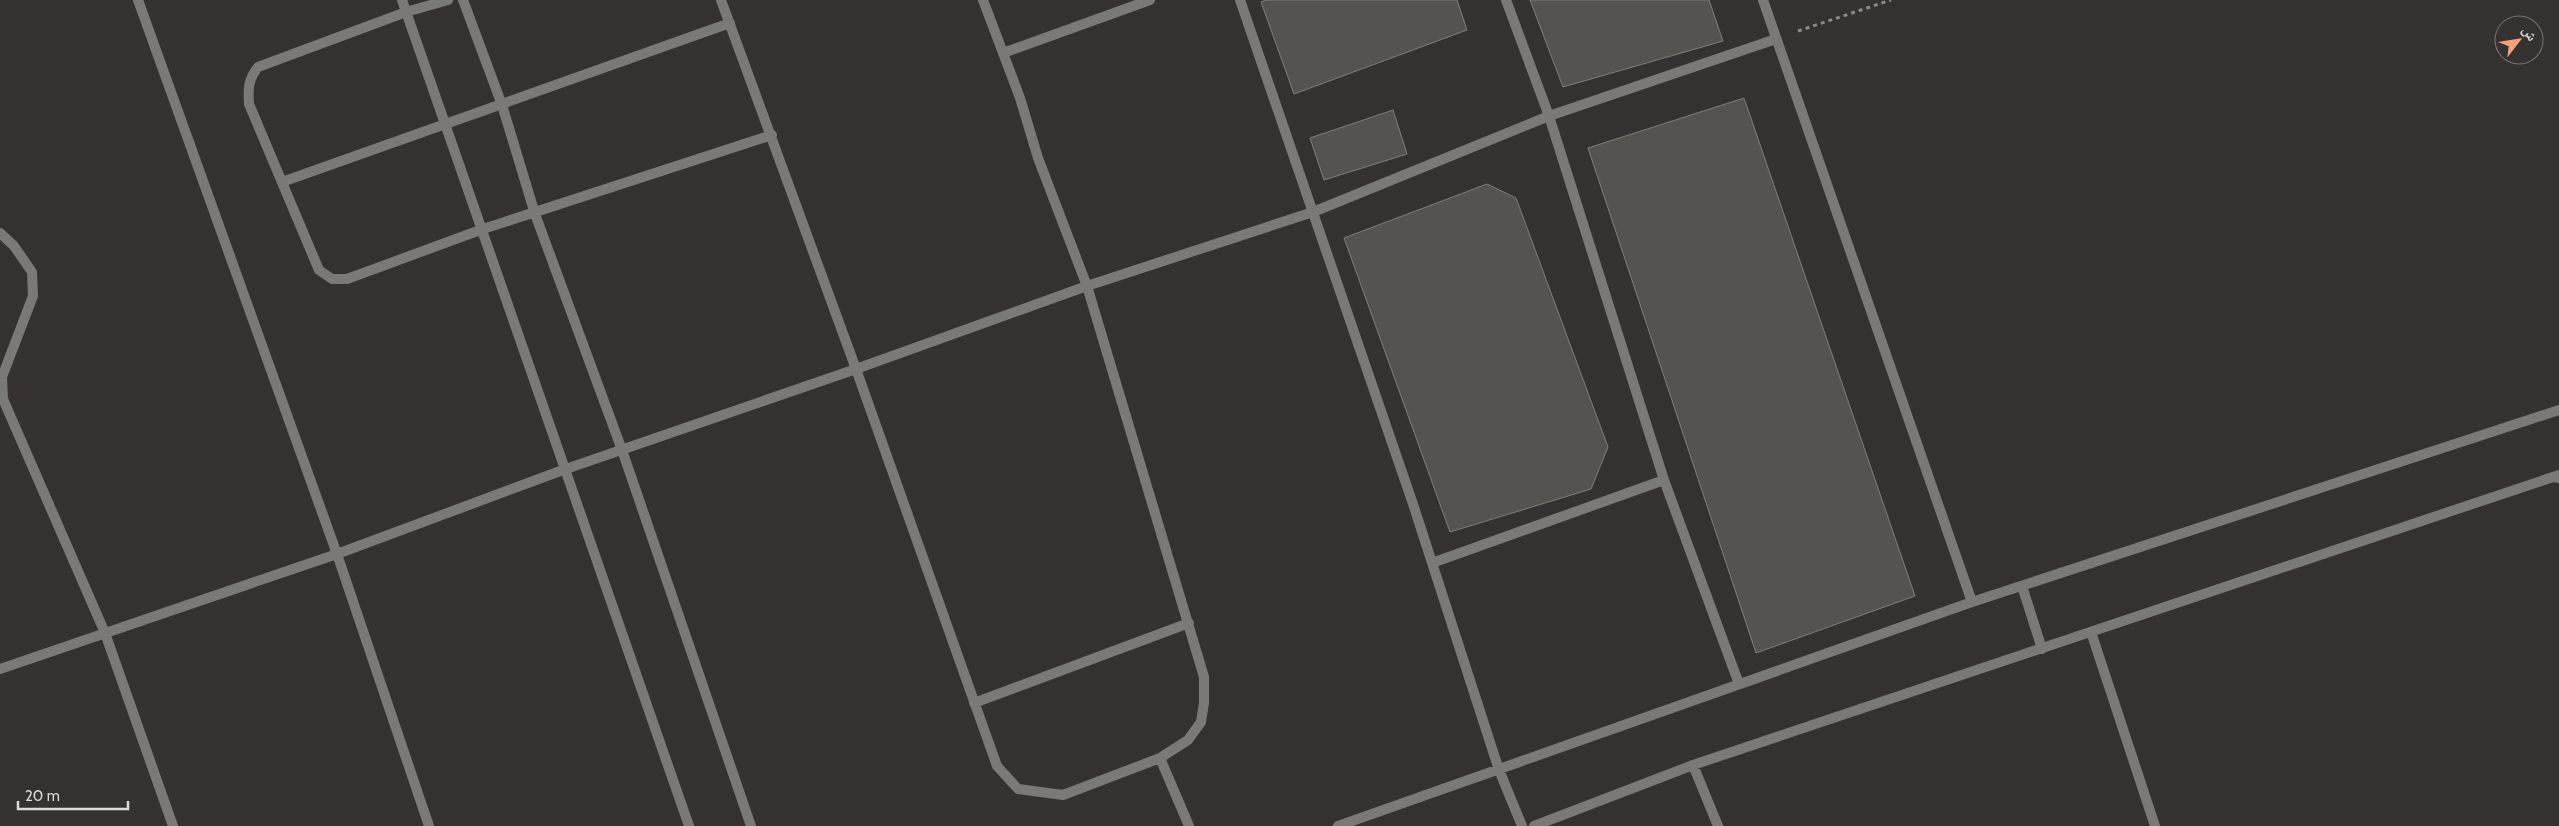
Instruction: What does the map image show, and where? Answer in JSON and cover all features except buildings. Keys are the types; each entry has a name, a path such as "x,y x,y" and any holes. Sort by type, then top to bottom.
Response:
{"street":[{"path":"138,0 337,554 429,826"},
{"path":"402,0 483,229 563,470 689,826"},
{"path":"448,0 406,12 258,67 250,76 248,88 249,104 319,270 332,280 347,280 483,229 535,214 772,135"},
{"path":"463,0 502,105 535,214 622,450 751,826"},
{"path":"721,0 772,135 997,766 1018,789 1063,795 1160,758 1188,740 1200,722 1204,703 1204,677 1087,286 1038,158 983,0"},
{"path":"1003,53 1150,0"},
{"path":"1240,0 1432,563 1499,770 1522,826"},
{"path":"1506,0 1549,116 1664,480 1739,684"},
{"path":"1763,0 1972,602"},
{"path":"282,182 730,23"},
{"path":"0,669 337,554 563,470 856,369 1087,286 1313,212 1549,116 1776,39"},
{"path":"0,233 14,246 32,272 33,296 2,377 2,400 105,633 173,826"},
{"path":"1338,826 1972,602 2559,410"},
{"path":"1534,826 1693,765 2557,477"},
{"path":"1432,563 1664,480"},
{"path":"2022,586 2042,649"},
{"path":"974,703 1189,623"},
{"path":"2091,632 2155,826"},
{"path":"1160,758 1189,826"},
{"path":"1693,765 1718,826"}],"path":[{"path":"1776,39 1891,0"}]}
